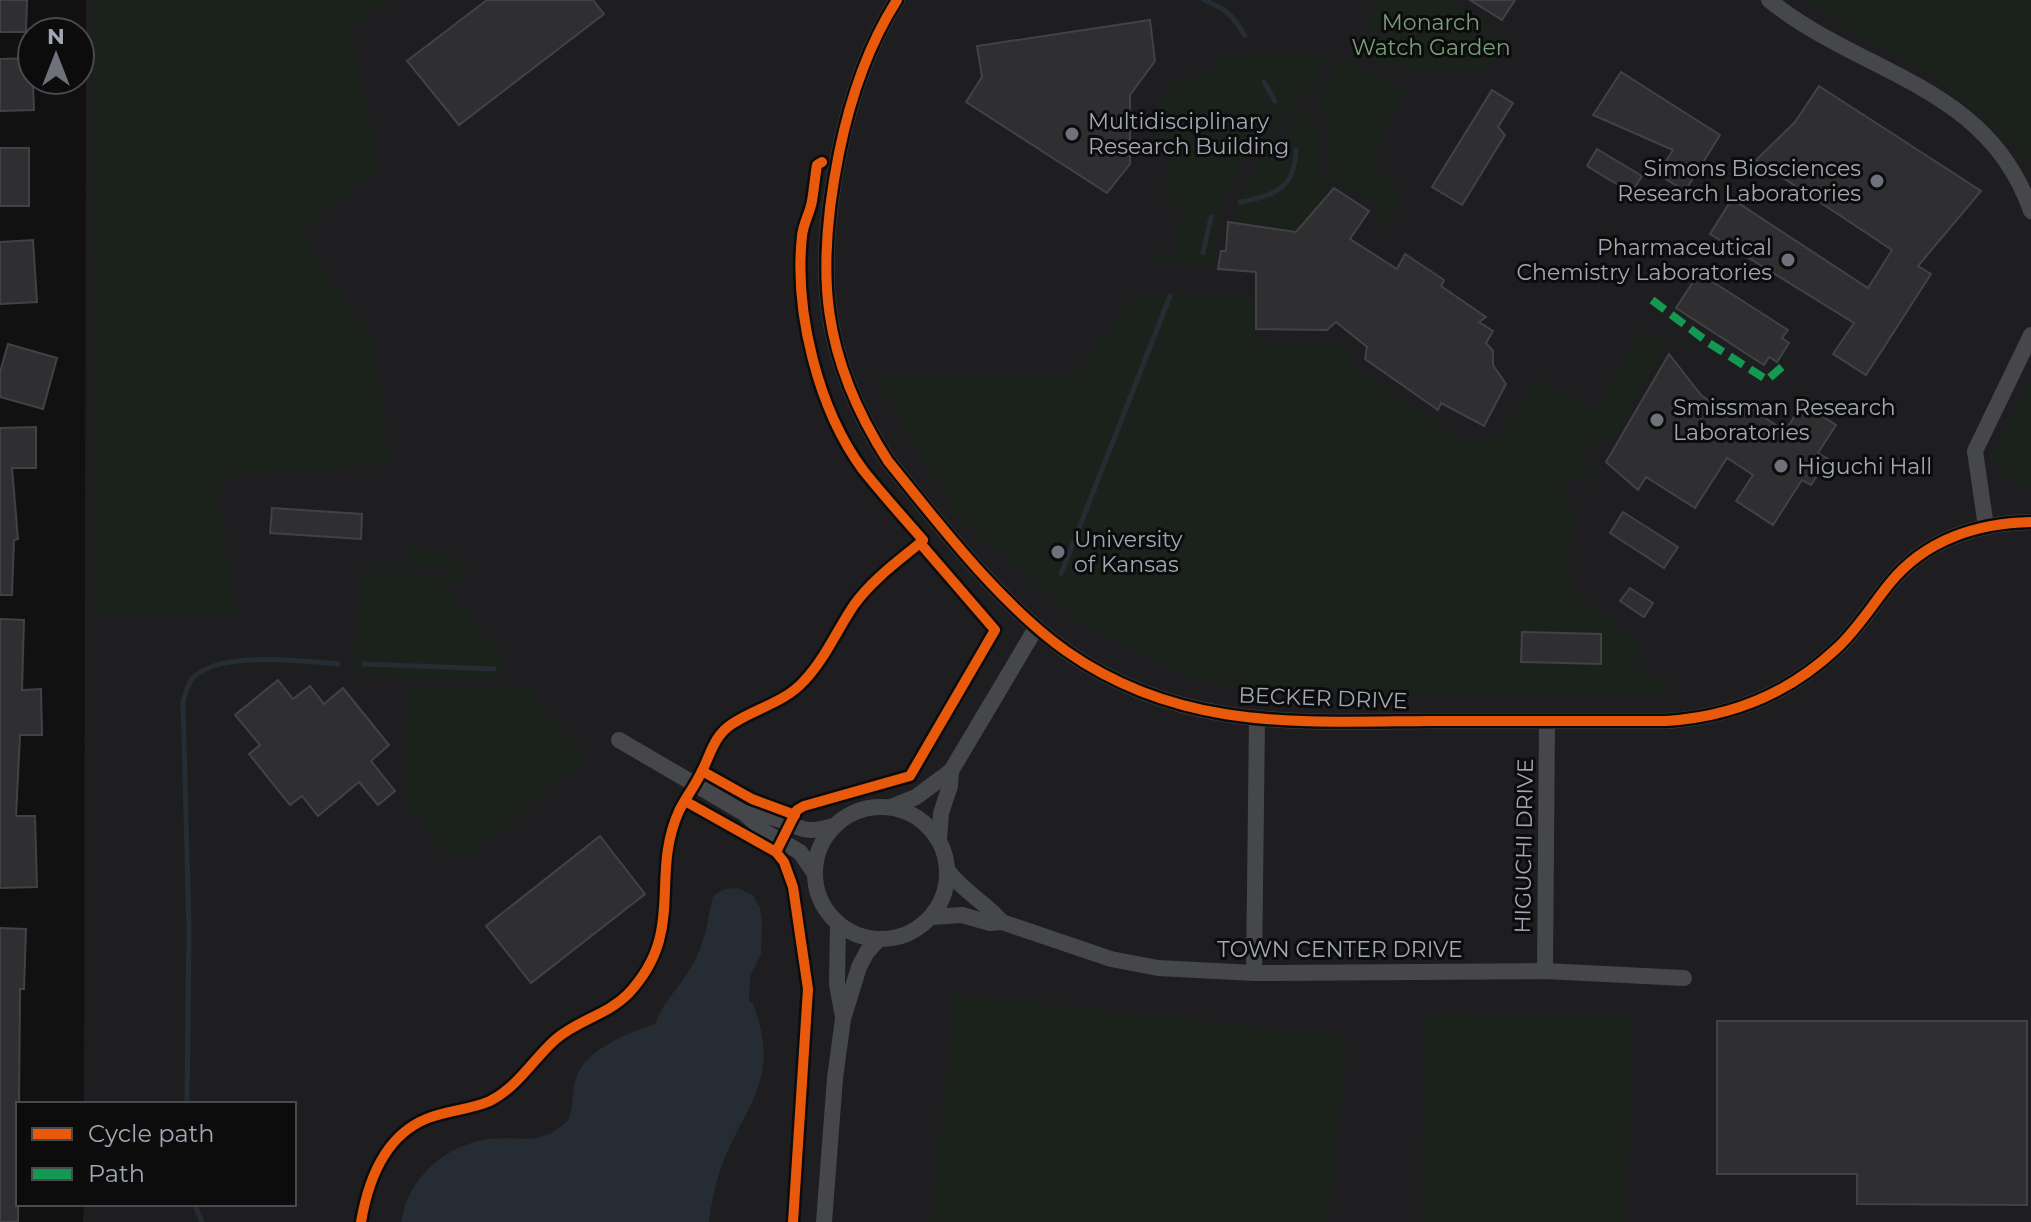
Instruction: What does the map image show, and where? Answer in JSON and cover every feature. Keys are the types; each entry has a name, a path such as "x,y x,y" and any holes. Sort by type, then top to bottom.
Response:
{"street":[{"name":"BECKER DRIVE","path":"897,0 860,75 833,184 825,248 825,287 834,344 859,412 888,461 997,589 1036,628 1068,652 1127,684 1192,708 1296,722 1693,719 1719,715 1752,704 1804,676 1838,647 1889,583 1924,552 1946,539 1986,527 2031,522"},
{"path":"1769,0 1811,29 1953,106 1977,125 2010,164 2031,211"},
{"path":"1986,527 1975,451 2031,335"},
{"path":"891,807 916,797 951,771 1036,628"},
{"path":"1254,973 1257,719"},
{"name":"HIGUCHI DRIVE","path":"1545,971 1547,721"},
{"path":"619,740 744,813 765,832 800,852 815,874 821,901 838,923 850,932 879,939 898,937 916,929 931,917 943,896 948,871 939,840 941,813 950,786 951,771"},
{"path":"744,813 770,817 811,831 835,825 861,810 891,807 919,818 939,840"},
{"path":"815,874 820,848 835,825"},
{"name":"TOWN CENTER DRIVE","path":"948,871 968,894 992,909 1002,922"},
{"name":"TOWN CENTER DRIVE","path":"931,917 962,915 990,923 1002,922 1111,959 1158,968 1254,973 1545,971 1684,978"},
{"path":"838,923 837,984 843,1019"},
{"path":"824,1222 835,1078 843,1019 859,967 879,939"}],"shaded area":[{"name":"University of Kansas","path":"86,0 2031,0 2031,1222 83,1222 84,1206 296,1206 296,1102 84,1102 86,96 96,96 96,16 86,16"},
{"path":"737,888 753,895 760,908 761,954 750,977 749,1001 753,1004 761,1031 764,1054 756,1093 719,1173 709,1222 401,1222 405,1206 420,1178 444,1156 473,1142 540,1137 569,1119 579,1071 608,1044 655,1024 699,951 713,896 725,889"}],"green space":[{"path":"91,0 389,0 350,30 381,168 299,233 375,345 390,464 222,477 219,498 236,615 94,615 91,96 96,96 96,16 91,16"},
{"name":"Monarch Watch Garden","path":"1375,0 1455,0 1467,12 1496,29 1502,57 1477,70 1420,70 1376,63 1361,53"},
{"path":"1799,0 2031,0 2031,171 2019,150 1945,85"},
{"path":"1262,52 1329,54 1305,96 1277,128 1253,148 1233,178 1221,207 1212,268 1149,263 1156,253 1174,252 1183,213 1165,196 1168,171 1153,110 1178,79 1210,75 1220,58"},
{"path":"1339,58 1409,93 1383,128 1373,163 1393,186 1405,190 1382,231 1376,222 1381,210 1332,179 1324,112 1316,100"},
{"path":"1309,110 1320,148 1319,172 1329,189 1309,231 1233,222 1237,205 1252,174 1272,147"},
{"path":"1252,297 1255,343 1329,346 1340,338 1351,353 1353,366 1468,443 1499,435 1536,377 1593,410 1642,329 1667,347 1612,439 1599,434 1580,462 1599,474 1592,486 1572,477 1559,494 1580,511 1568,547 1573,592 1642,644 1632,663 1681,692 1294,695 1197,681 1078,622 954,512 872,375 1075,375 1131,298"},
{"path":"2029,384 2031,487 2008,480 1989,457"},
{"path":"412,548 448,552 467,572 466,577 456,586 441,568 379,565 380,560 408,562"},
{"path":"364,572 436,575 506,659 503,674 492,680 356,674 353,665 360,579"},
{"path":"407,687 530,690 586,759 485,842 475,845 471,854 460,857 448,855 403,801"},
{"path":"955,994 1348,1037 1328,1222 930,1222"},
{"path":"1425,1013 1631,1017 1627,1222 1421,1222"}],"building":[{"path":"0,0 27,0 26,16 16,16 16,32 0,32"},
{"path":"487,0 593,0 604,14 459,125 407,61"},
{"path":"1470,0 1515,0 1502,20"},
{"name":"Multidisciplinary Research Building","path":"1150,20 1155,61 1130,95 1130,164 1107,193 966,102 982,77 977,46"},
{"path":"16,58 16,96 33,96 34,110 0,111 0,59"},
{"path":"1621,72 1720,135 1685,191 1658,174 1673,150 1593,115"},
{"name":"Simons Biosciences Research Laboratories","path":"1819,86 1981,191 1918,266 1931,274 1866,375 1833,354 1854,323 1710,234 1732,199 1868,288 1892,250 1756,160 1795,122"},
{"path":"1492,90 1513,103 1498,127 1505,135 1462,205 1432,187"},
{"path":"0,148 29,148 29,206 0,206"},
{"path":"1597,149 1642,176 1631,193 1587,166"},
{"path":"1334,188 1369,211 1350,239 1397,269 1405,254 1444,280 1441,286 1486,317 1479,322 1493,331 1486,343 1493,351 1493,365 1506,384 1484,426 1441,403 1438,410 1365,359 1367,347 1336,322 1327,330 1256,329 1256,272 1218,269 1221,251 1226,251 1228,222 1296,232"},
{"path":"33,240 37,302 0,304 0,242"},
{"name":"Smissman Research Laboratories","path":"1699,273 1788,330 1782,338 1789,343 1777,362 1769,357 1764,365 1676,308"},
{"path":"8,344 57,358 43,409 0,397 0,372"},
{"name":"Higuchi Hall","path":"1669,354 1701,395 1731,416 1741,402 1785,431 1803,403 1836,425 1818,453 1828,459 1811,485 1802,480 1773,525 1736,501 1753,475 1727,458 1695,508 1646,477 1638,490 1606,462"},
{"path":"36,427 36,468 12,468 18,539 14,540 12,595 0,595 0,428"},
{"path":"272,508 362,514 361,539 270,533"},
{"path":"1623,512 1678,547 1664,568 1610,533"},
{"path":"1630,588 1653,603 1644,617 1620,601"},
{"path":"0,619 24,620 22,690 41,689 42,735 20,735 16,816 35,816 37,887 0,888"},
{"path":"1522,632 1601,634 1601,664 1521,662"},
{"path":"278,680 293,699 310,686 324,704 343,688 389,745 371,761 395,791 378,805 359,782 318,816 302,796 290,805 249,754 260,745 235,715"},
{"path":"600,836 645,894 531,983 486,926"},
{"path":"0,928 26,929 24,989 20,989 19,1102 16,1102 18,1222 0,1222"},
{"path":"1717,1021 2027,1021 2027,1205 1857,1204 1857,1174 1717,1174"}],"waterway":[{"path":"1204,0 1228,14 1245,36"},
{"path":"1264,82 1275,101"},
{"path":"1240,202 1263,197 1281,188 1292,173 1296,150"},
{"path":"1203,253 1211,217"},
{"path":"1061,574 1170,296"},
{"path":"187,1102 189,929 183,702 186,690 192,679 220,664 261,660 338,664"},
{"path":"364,664 494,669"},
{"path":"195,1206 202,1222"}],"marked path":[{"path":"1652,300 1709,343 1767,380 1783,366"}],"cycle path":[{"path":"897,0 868,55 854,93 831,196 826,275 829,313 837,349 849,386 888,461 950,537 994,587 1041,632 1109,677 1152,696 1196,709 1287,720 1690,719 1757,700 1778,691 1818,665 1844,642 1904,568 1936,545 1972,530 2031,522"},
{"path":"776,852 797,810 804,806 910,776 995,630 920,543 923,540 863,470 847,446 822,389 806,327 800,265 803,232 812,201 817,165 822,162"},
{"path":"361,1222 374,1176 389,1148 400,1136 426,1119 482,1104 500,1095 556,1039 628,994 646,971 657,948 671,836 679,811 716,741 741,718 796,689 818,663 861,596 920,543"},
{"path":"702,771 752,799 795,815"},
{"path":"685,801 776,852 784,862 793,887 808,989 793,1222"}],"place":[{"name":"Multidisciplinary Research Building","path":"1072,134"},
{"name":"Simons Biosciences Research Laboratories","path":"1877,181"},
{"name":"Pharmaceutical Chemistry Laboratories","path":"1788,260"},
{"name":"Smissman Research Laboratories","path":"1657,420"},
{"name":"Higuchi Hall","path":"1781,466"},
{"name":"University of Kansas","path":"1058,552"}]}
